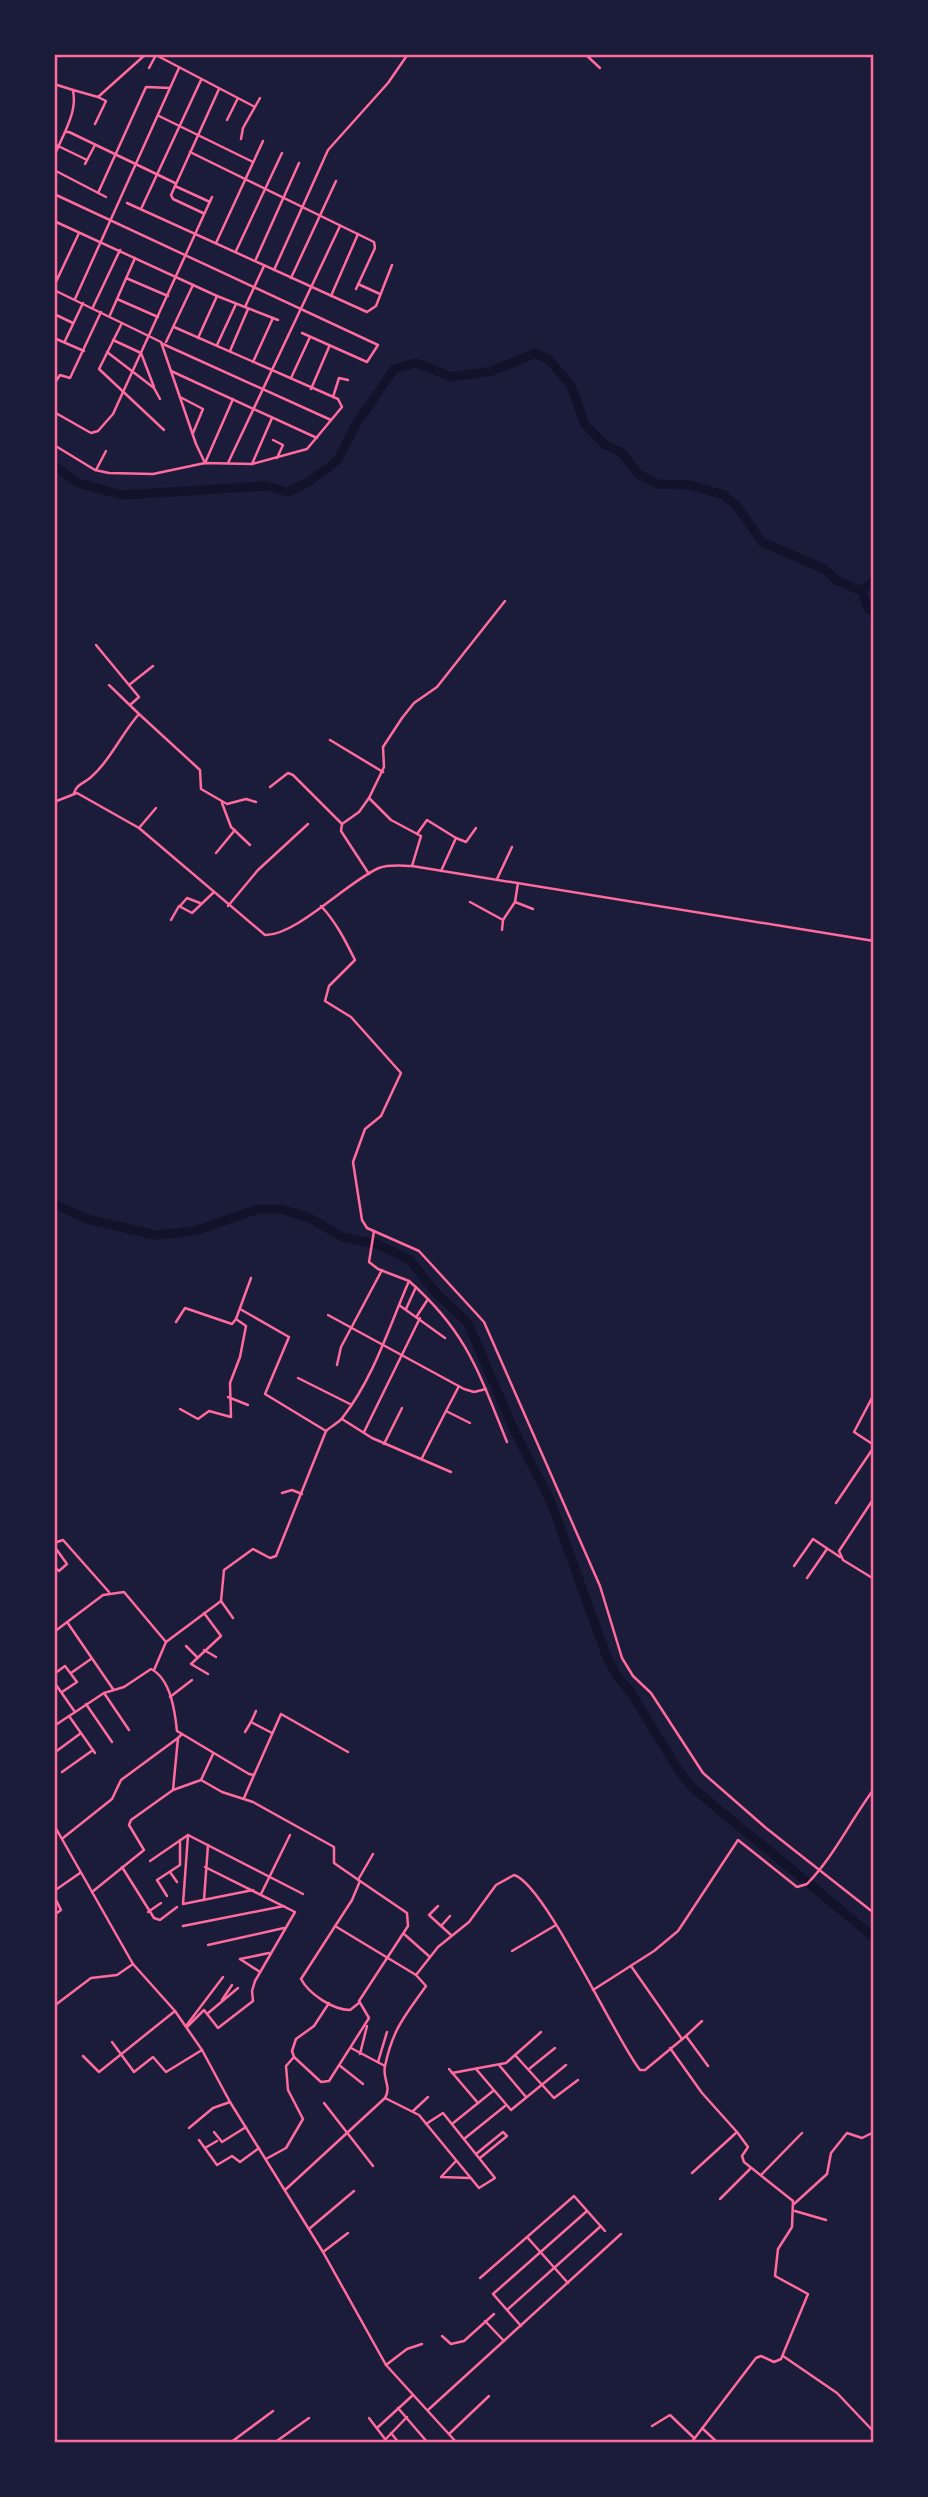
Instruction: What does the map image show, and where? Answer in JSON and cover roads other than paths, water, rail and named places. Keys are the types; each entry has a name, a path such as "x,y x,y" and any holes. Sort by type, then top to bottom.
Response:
{"street":[{"path":"99,97 146,54"},
{"path":"274,270 328,150 388,83 408,54"},
{"path":"585,54 600,68"},
{"path":"149,68 155,55 255,107"},
{"path":"75,299 179,68"},
{"path":"141,209 201,79"},
{"path":"54,84 106,101 95,124"},
{"path":"98,192 146,87 170,88"},
{"path":"204,214 173,199 175,184 219,89"},
{"path":"54,156 74,104 73,90"},
{"path":"241,139 260,98"},
{"path":"226,120 238,99"},
{"path":"158,116 253,162"},
{"path":"65,132 117,153 210,202"},
{"path":"216,243 263,141"},
{"path":"57,145 86,162 95,144"},
{"path":"190,152 376,244 356,289"},
{"path":"236,251 282,153"},
{"path":"255,260 299,163"},
{"path":"54,170 106,197"},
{"path":"291,278 336,181"},
{"path":"54,194 378,344 368,362 302,333"},
{"path":"54,412 94,433 113,414 151,336 212,197"},
{"path":"127,203 371,312 392,265"},
{"path":"54,230 56,222 217,296 278,320"},
{"path":"228,464 340,226"},
{"path":"79,233 54,288 122,323 331,420"},
{"path":"331,296 358,234"},
{"path":"93,308 120,250"},
{"path":"109,316 135,258"},
{"path":"230,351 264,265"},
{"path":"126,278 169,296"},
{"path":"193,284 164,343 171,371 205,463"},
{"path":"358,284 380,294"},
{"path":"198,338 217,296"},
{"path":"117,299 158,317"},
{"path":"65,341 83,303"},
{"path":"217,345 236,304"},
{"path":"54,384 60,375 70,378 101,312"},
{"path":"54,314 74,323"},
{"path":"253,362 273,318"},
{"path":"122,323 99,369 164,430"},
{"path":"54,445 96,470 153,474 205,463 252,464 304,451 343,405 333,397 174,327"},
{"path":"291,379 310,337"},
{"path":"54,338 84,351"},
{"path":"113,340 141,353 160,399"},
{"path":"311,389 330,346"},
{"path":"107,352 154,388"},
{"path":"171,371 317,438"},
{"path":"333,397 339,378 348,380"},
{"path":"180,397 203,409 193,433"},
{"path":"205,463 233,399"},
{"path":"252,464 272,418"},
{"path":"273,440 283,445 277,458"},
{"path":"96,470 106,451"},
{"path":"369,874 341,831 342,824 359,811 369,798 383,772 383,747 394,729 414,703 437,687 454,668 505,601"},
{"path":"96,645 139,696 130,705"},
{"path":"129,685 153,666"},
{"path":"109,685 200,770 200,789 222,802 256,802"},
{"path":"54,802 74,793 77,786 95,773 121,733 139,714"},
{"path":"331,740 383,772"},
{"path":"270,787 288,773 293,775 342,824"},
{"path":"74,793 102,804 139,828 228,906 269,936 304,919 369,874 390,866 412,866 874,941"},
{"path":"369,798 391,820 421,838 412,866"},
{"path":"222,802 227,820 250,845"},
{"path":"139,828 156,808"},
{"path":"417,834 427,820 466,842 476,828"},
{"path":"228,906 257,870 308,824"},
{"path":"215,853 235,830"},
{"path":"441,870 456,838"},
{"path":"497,880 512,847"},
{"path":"502,930 503,920 514,902 519,883"},
{"path":"180,906 192,913 213,893"},
{"path":"171,920 187,898 200,903"},
{"path":"470,902 503,920"},
{"path":"514,902 533,909"},
{"path":"321,906 335,921 337,930 355,960 329,986 325,1001 353,1018 401,1073 380,1118 365,1129 353,1162 359,1214 367,1228 419,1251 484,1322 600,1586 626,1666 651,1693 709,1780 818,1873 874,1913"},
{"path":"374,1231 368,1255 369,1262 409,1281 464,1340 507,1442"},
{"path":"337,1365 341,1347 353,1329 382,1270"},
{"path":"176,1322 185,1308 232,1324 251,1278"},
{"path":"233,1618 221,1601 224,1570 251,1549 274,1558 326,1431 342,1419 383,1346 409,1281"},
{"path":"406,1309 416,1287"},
{"path":"364,1432 428,1299"},
{"path":"399,1305 445,1338"},
{"path":"240,1309 289,1337 265,1394 326,1431"},
{"path":"328,1315 459,1386 474,1392 486,1389"},
{"path":"180,1409 198,1419 209,1411 229,1419 232,1414 228,1397 246,1326 236,1319"},
{"path":"298,1377 350,1404"},
{"path":"422,1458 459,1386"},
{"path":"836,1503 873,1446 854,1431 874,1394"},
{"path":"228,1397 248,1405"},
{"path":"384,1444 402,1408"},
{"path":"446,1411 470,1423"},
{"path":"342,1419 384,1444 451,1472"},
{"path":"282,1493 292,1490 302,1494"},
{"path":"840,1557 845,1538 874,1498"},
{"path":"794,1566 813,1539 874,1579"},
{"path":"54,1567 59,1571 67,1564 54,1544 63,1540 109,1592"},
{"path":"807,1578 827,1548"},
{"path":"54,1632 109,1592 126,1592 166,1642"},
{"path":"154,1670 166,1642 221,1601"},
{"path":"204,1613 221,1636 191,1664 208,1674"},
{"path":"68,1622 113,1690"},
{"path":"218,1639 225,1643"},
{"path":"186,1646 197,1657"},
{"path":"204,1650 216,1657"},
{"path":"71,1674 91,1659"},
{"path":"54,1674 65,1666 77,1682 62,1692"},
{"path":"54,1726 104,1693 124,1687 148,1670 154,1670 170,1697 177,1730 254,1775"},
{"path":"170,1697 192,1680"},
{"path":"54,1682 75,1712"},
{"path":"104,1693 129,1730"},
{"path":"86,1704 112,1742"},
{"path":"245,1732 256,1711"},
{"path":"244,1798 279,1715 283,1714 348,1752"},
{"path":"62,1772 94,1752 69,1716"},
{"path":"251,1722 272,1733"},
{"path":"54,1753 81,1733"},
{"path":"63,1838 112,1799 121,1780 182,1734"},
{"path":"173,1790 178,1738"},
{"path":"92,1892 144,1849 128,1823 173,1790 201,1780 214,1754"},
{"path":"201,1780 222,1792 244,1798 334,1847 334,1863 359,1880 407,1913 409,1922 404,1934 359,2003 345,2010 307,1988 301,1979 335,1926 359,1880 373,1854"},
{"path":"593,1990 678,1931 738,1840 797,1887 807,1884 818,1873 874,1789"},
{"path":"54,1825 133,1964 175,2011 202,2050 230,2102 310,2229 386,2365 457,2443"},
{"path":"150,1861 188,1835"},
{"path":"188,1835 303,1894"},
{"path":"188,1835 183,1904 253,1890"},
{"path":"261,1894 289,1835"},
{"path":"167,1896 157,1880 180,1865 180,1840"},
{"path":"204,1900 208,1845"},
{"path":"122,1867 148,1912 157,1920 177,1907"},
{"path":"186,2026 204,2010 218,2028 253,2001 252,1991 260,1972 295,1912 205,1867"},
{"path":"170,1872 177,1882"},
{"path":"54,1891 80,1873"},
{"path":"416,1975 430,1957 469,1922 496,1885 514,1875 527,1884 556,1925 622,2044 641,2070 645,2070 702,2021"},
{"path":"54,1896 61,1909 54,1915"},
{"path":"148,1912 161,1903"},
{"path":"183,1926 284,1906"},
{"path":"438,1906 429,1915 452,1936"},
{"path":"441,1926 450,1916"},
{"path":"512,1951 556,1925"},
{"path":"285,2190 385,2098 389,2088 385,2066 397,2023 426,1986 416,1975 335,1926"},
{"path":"208,1945 284,1928"},
{"path":"404,1934 430,1957"},
{"path":"260,1972 240,1959 269,1953"},
{"path":"54,2006 91,1978 117,1975 133,1964"},
{"path":"631,1966 682,2039"},
{"path":"186,2026 223,1977"},
{"path":"218,2005 232,1986"},
{"path":"207,2014 238,1988"},
{"path":"329,2003 314,2026 296,2039 292,2051 294,2058 323,2084 329,2081 368,2022"},
{"path":"359,2003 370,2016 360,2054"},
{"path":"83,2056 97,2073 175,2011"},
{"path":"378,2062 387,2032"},
{"path":"452,2073 499,2065 541,2032"},
{"path":"686,2036 708,2066"},
{"path":"112,2042 134,2073 153,2057 164,2072 202,2050"},
{"path":"351,2048 385,2066"},
{"path":"529,2069 555,2048"},
{"path":"670,2048 702,2093 748,2147 742,2158 751,2168 784,2192 794,2204 792,2229 778,2249 775,2276 808,2294 783,2356 777,2362 761,2356 756,2358 691,2443"},
{"path":"515,2055 555,2098 578,2080"},
{"path":"266,2159 275,2151 286,2148 303,2119 288,2090 285,2069 294,2058"},
{"path":"339,2065 363,2084"},
{"path":"499,2065 526,2098"},
{"path":"476,2069 506,2106 512,2109 566,2065"},
{"path":"449,2069 478,2103"},
{"path":"452,2124 493,2090"},
{"path":"413,2111 428,2097"},
{"path":"385,2098 413,2111 480,2188 495,2178 442,2113 426,2124"},
{"path":"188,2128 213,2108 230,2102"},
{"path":"324,2103 373,2166"},
{"path":"464,2139 506,2106"},
{"path":"214,2132 222,2142 246,2127"},
{"path":"476,2154 503,2132 507,2136 480,2158"},
{"path":"692,2173 737,2132"},
{"path":"794,2204 827,2174 831,2153 847,2133 862,2138 874,2132"},
{"path":"761,2175 802,2133"},
{"path":"200,2140 217,2165 232,2156 240,2162 259,2148"},
{"path":"205,2148 217,2141"},
{"path":"457,2161 441,2177 471,2178"},
{"path":"720,2199 751,2168"},
{"path":"310,2229 354,2191"},
{"path":"480,2278 574,2196 605,2231"},
{"path":"521,2326 493,2294 587,2211"},
{"path":"795,2211 825,2220"},
{"path":"506,2309 601,2226"},
{"path":"323,2252 348,2233"},
{"path":"428,2410 621,2234"},
{"path":"527,2237 568,2283"},
{"path":"442,2336 451,2344 458,2344 494,2314"},
{"path":"485,2321 504,2341"},
{"path":"386,2365 407,2349 422,2344"},
{"path":"783,2356 837,2393 874,2432"},
{"path":"377,2428 413,2395"},
{"path":"449,2434 489,2396"},
{"path":"398,2408 428,2443"},
{"path":"230,2443 273,2411"},
{"path":"652,2426 670,2415 694,2438"},
{"path":"369,2418 384,2441 407,2417"},
{"path":"274,2443 309,2418"},
{"path":"702,2428 718,2443"},
{"path":"391,2434 399,2443"}],"waterway":[{"path":"54,465 78,483 122,495 266,486 288,492 310,481 337,461 355,426 394,369 416,363 452,377 492,371 536,353 549,360 571,385 584,423 604,444 622,453 638,474 658,484 690,485 724,495 736,505 762,542 824,569 838,581 862,591 874,580"},
{"path":"862,591 867,607 874,613"},
{"path":"54,1204 87,1219 155,1235 195,1231 258,1209 281,1209 310,1218 342,1237 377,1244 410,1260 436,1293 468,1323 514,1430 551,1502 606,1655 679,1771 694,1789 874,1937"}]}
